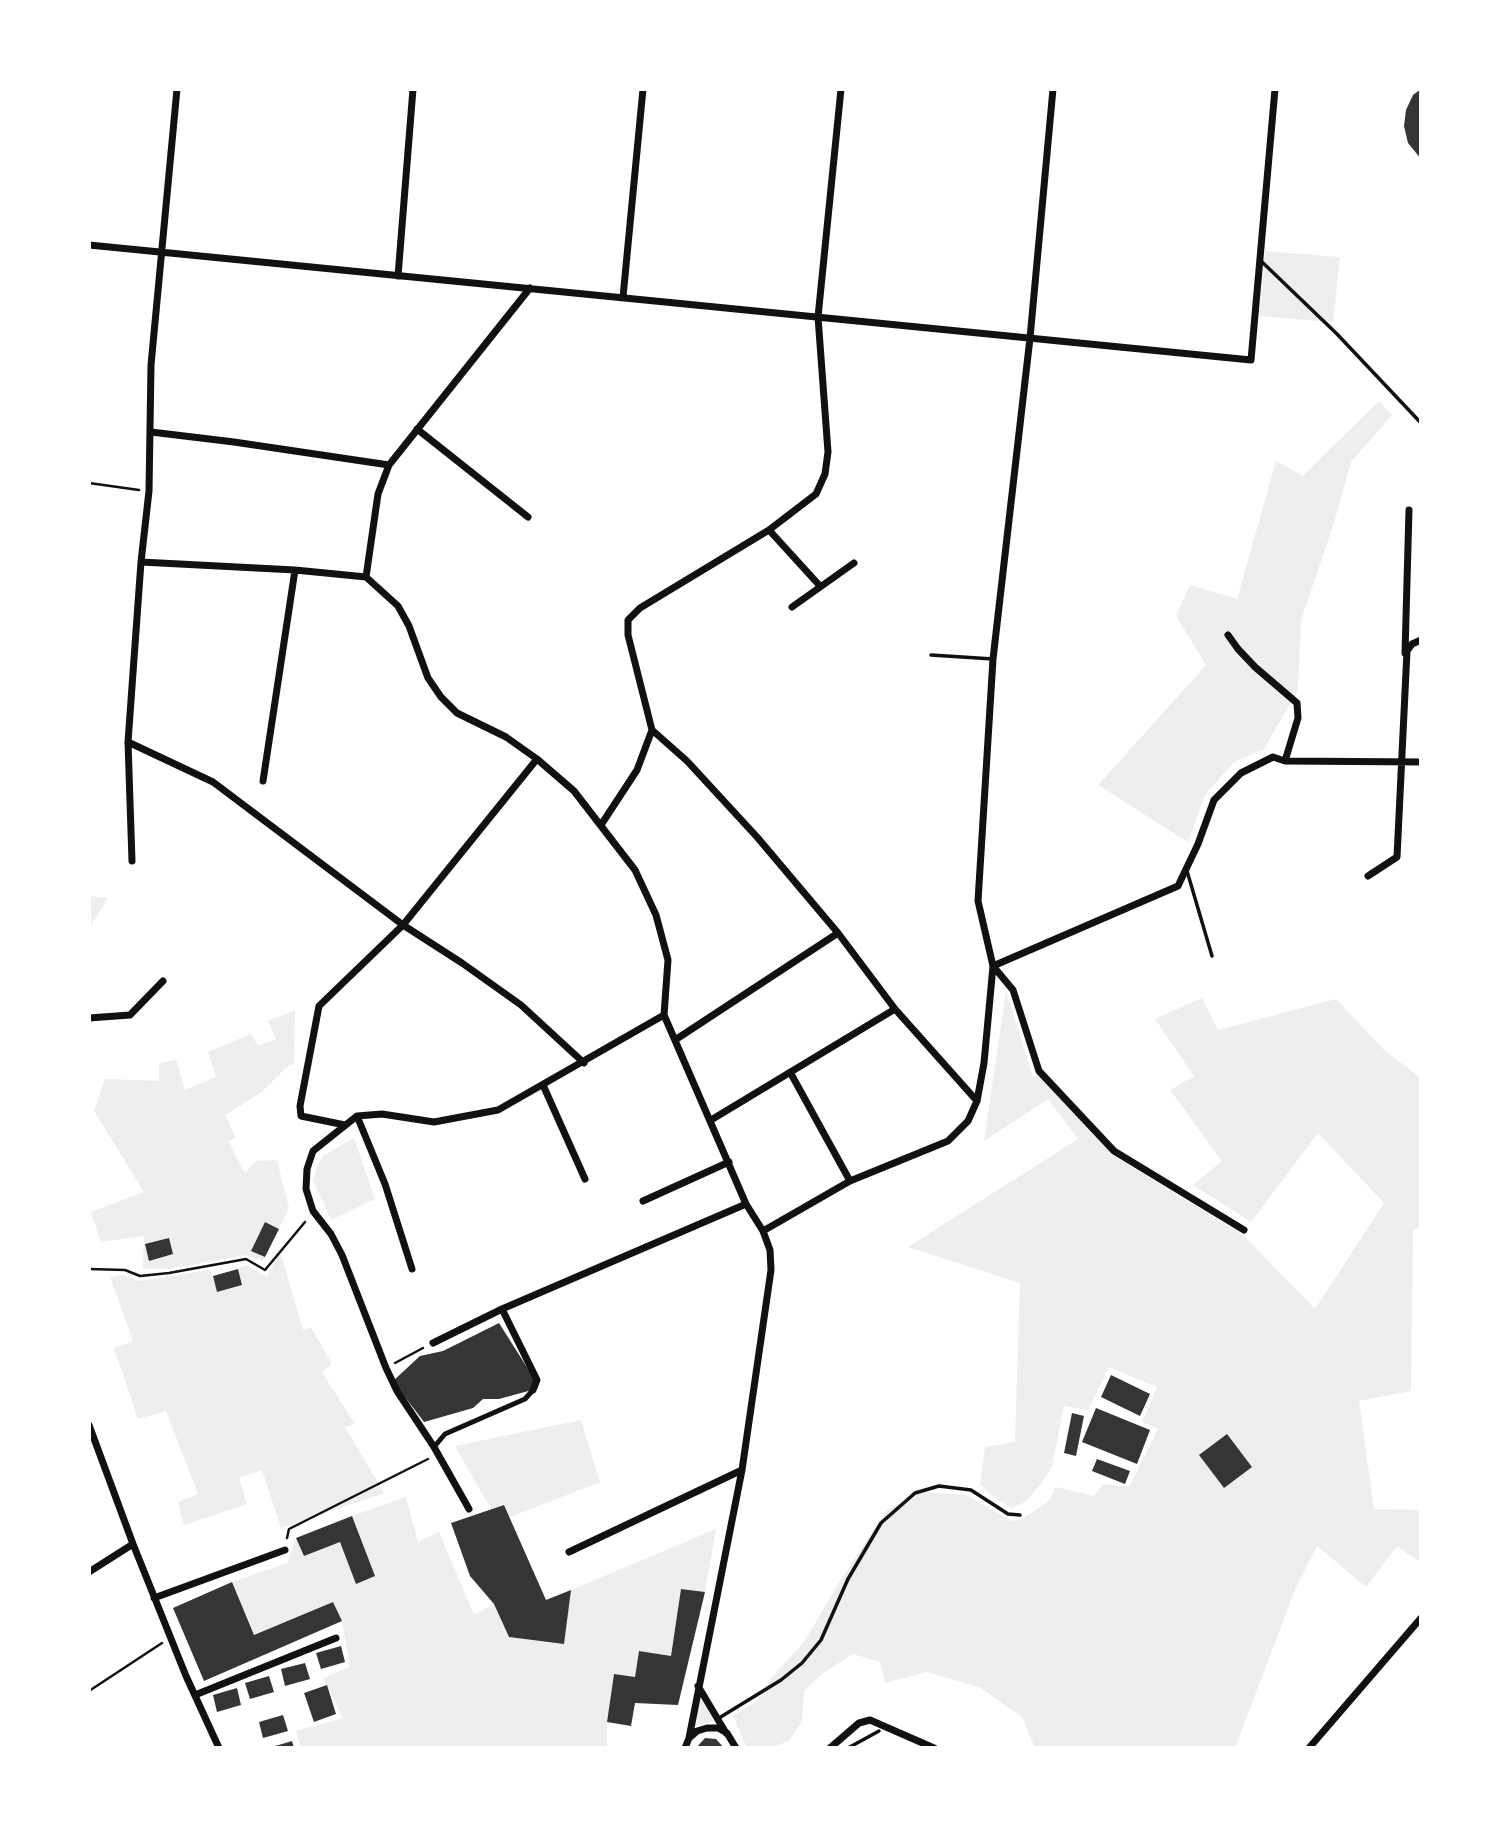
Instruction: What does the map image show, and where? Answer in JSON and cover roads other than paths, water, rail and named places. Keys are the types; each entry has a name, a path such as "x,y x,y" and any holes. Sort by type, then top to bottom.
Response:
{"street":[{"path":"132,861 128,741 149,491 151,365 177,89"},
{"path":"398,276 414,89"},
{"path":"624,297 643,89"},
{"path":"841,89 818,317 828,452 825,474 816,494 769,530 640,608 628,620 628,635 652,730 687,761 757,837 838,933 895,1009 977,1101"},
{"path":"763,1231 850,1181 948,1142 968,1121 977,1101 984,1063 993,965 978,901 993,659 1030,338 1053,89"},
{"path":"89,245 1251,359 1275,89"},
{"path":"366,577 378,494 389,465 530,288"},
{"path":"416,429 528,517"},
{"path":"151,432 389,465"},
{"path":"1368,876 1397,857 1409,510"},
{"path":"769,530 820,586"},
{"path":"141,562 295,570 366,577 398,606 409,626 428,678 441,697 457,712 506,737 537,759 573,791 635,870 656,915 668,961 664,1015 746,1204 763,1231 770,1250 771,1270 742,1469 722,1582 685,1748"},
{"path":"792,607 854,563"},
{"path":"263,781 295,570"},
{"path":"1228,635 1255,667 1297,703 1298,718 1285,761"},
{"path":"1401,762 1407,651 1412,644 1421,640"},
{"path":"601,825 637,770 652,730"},
{"path":"128,741 213,782 402,925 462,962 521,1006 584,1063"},
{"path":"993,965 1178,886 1198,844 1214,800 1241,773 1273,757 1285,761 1421,762"},
{"path":"345,1125 301,1116 300,1106 319,1006 402,925 537,759"},
{"path":"675,1040 838,933"},
{"path":"993,965 1013,990 1040,1071 1114,1151 1244,1230"},
{"path":"89,1018 130,1015 163,981"},
{"path":"711,1120 895,1009"},
{"path":"469,1509 397,1391 342,1255 331,1234 313,1212 306,1189 307,1169 313,1151 357,1115 382,1114 434,1122 498,1110 664,1015"},
{"path":"790,1072 850,1181"},
{"path":"543,1085 585,1179"},
{"path":"357,1115 385,1184 412,1269"},
{"path":"643,1201 729,1162"},
{"path":"433,1343 502,1309 746,1204"},
{"path":"435,1451 444,1434 525,1399 533,1390 537,1380 502,1309"},
{"path":"89,1425 93,1445 154,1598 219,1748"},
{"path":"569,1552 742,1469"},
{"path":"89,1572 133,1544"},
{"path":"154,1598 285,1550"},
{"path":"1309,1748 1421,1618"},
{"path":"195,1695 336,1638"},
{"path":"698,1685 736,1748"},
{"path":"830,1748 859,1723 870,1720 934,1748"},
{"path":"689,1738 697,1731 707,1728 718,1728 727,1733"}],"lane":[{"path":"1259,259 1337,334 1421,423"},
{"path":"931,655 993,659"},
{"path":"1186,869 1212,956"},
{"path":"719,1718 781,1680 802,1663 821,1640 848,1579 881,1523 915,1493 939,1486 971,1490 1008,1514 1020,1515"},
{"path":"848,1748 879,1731"}]}
